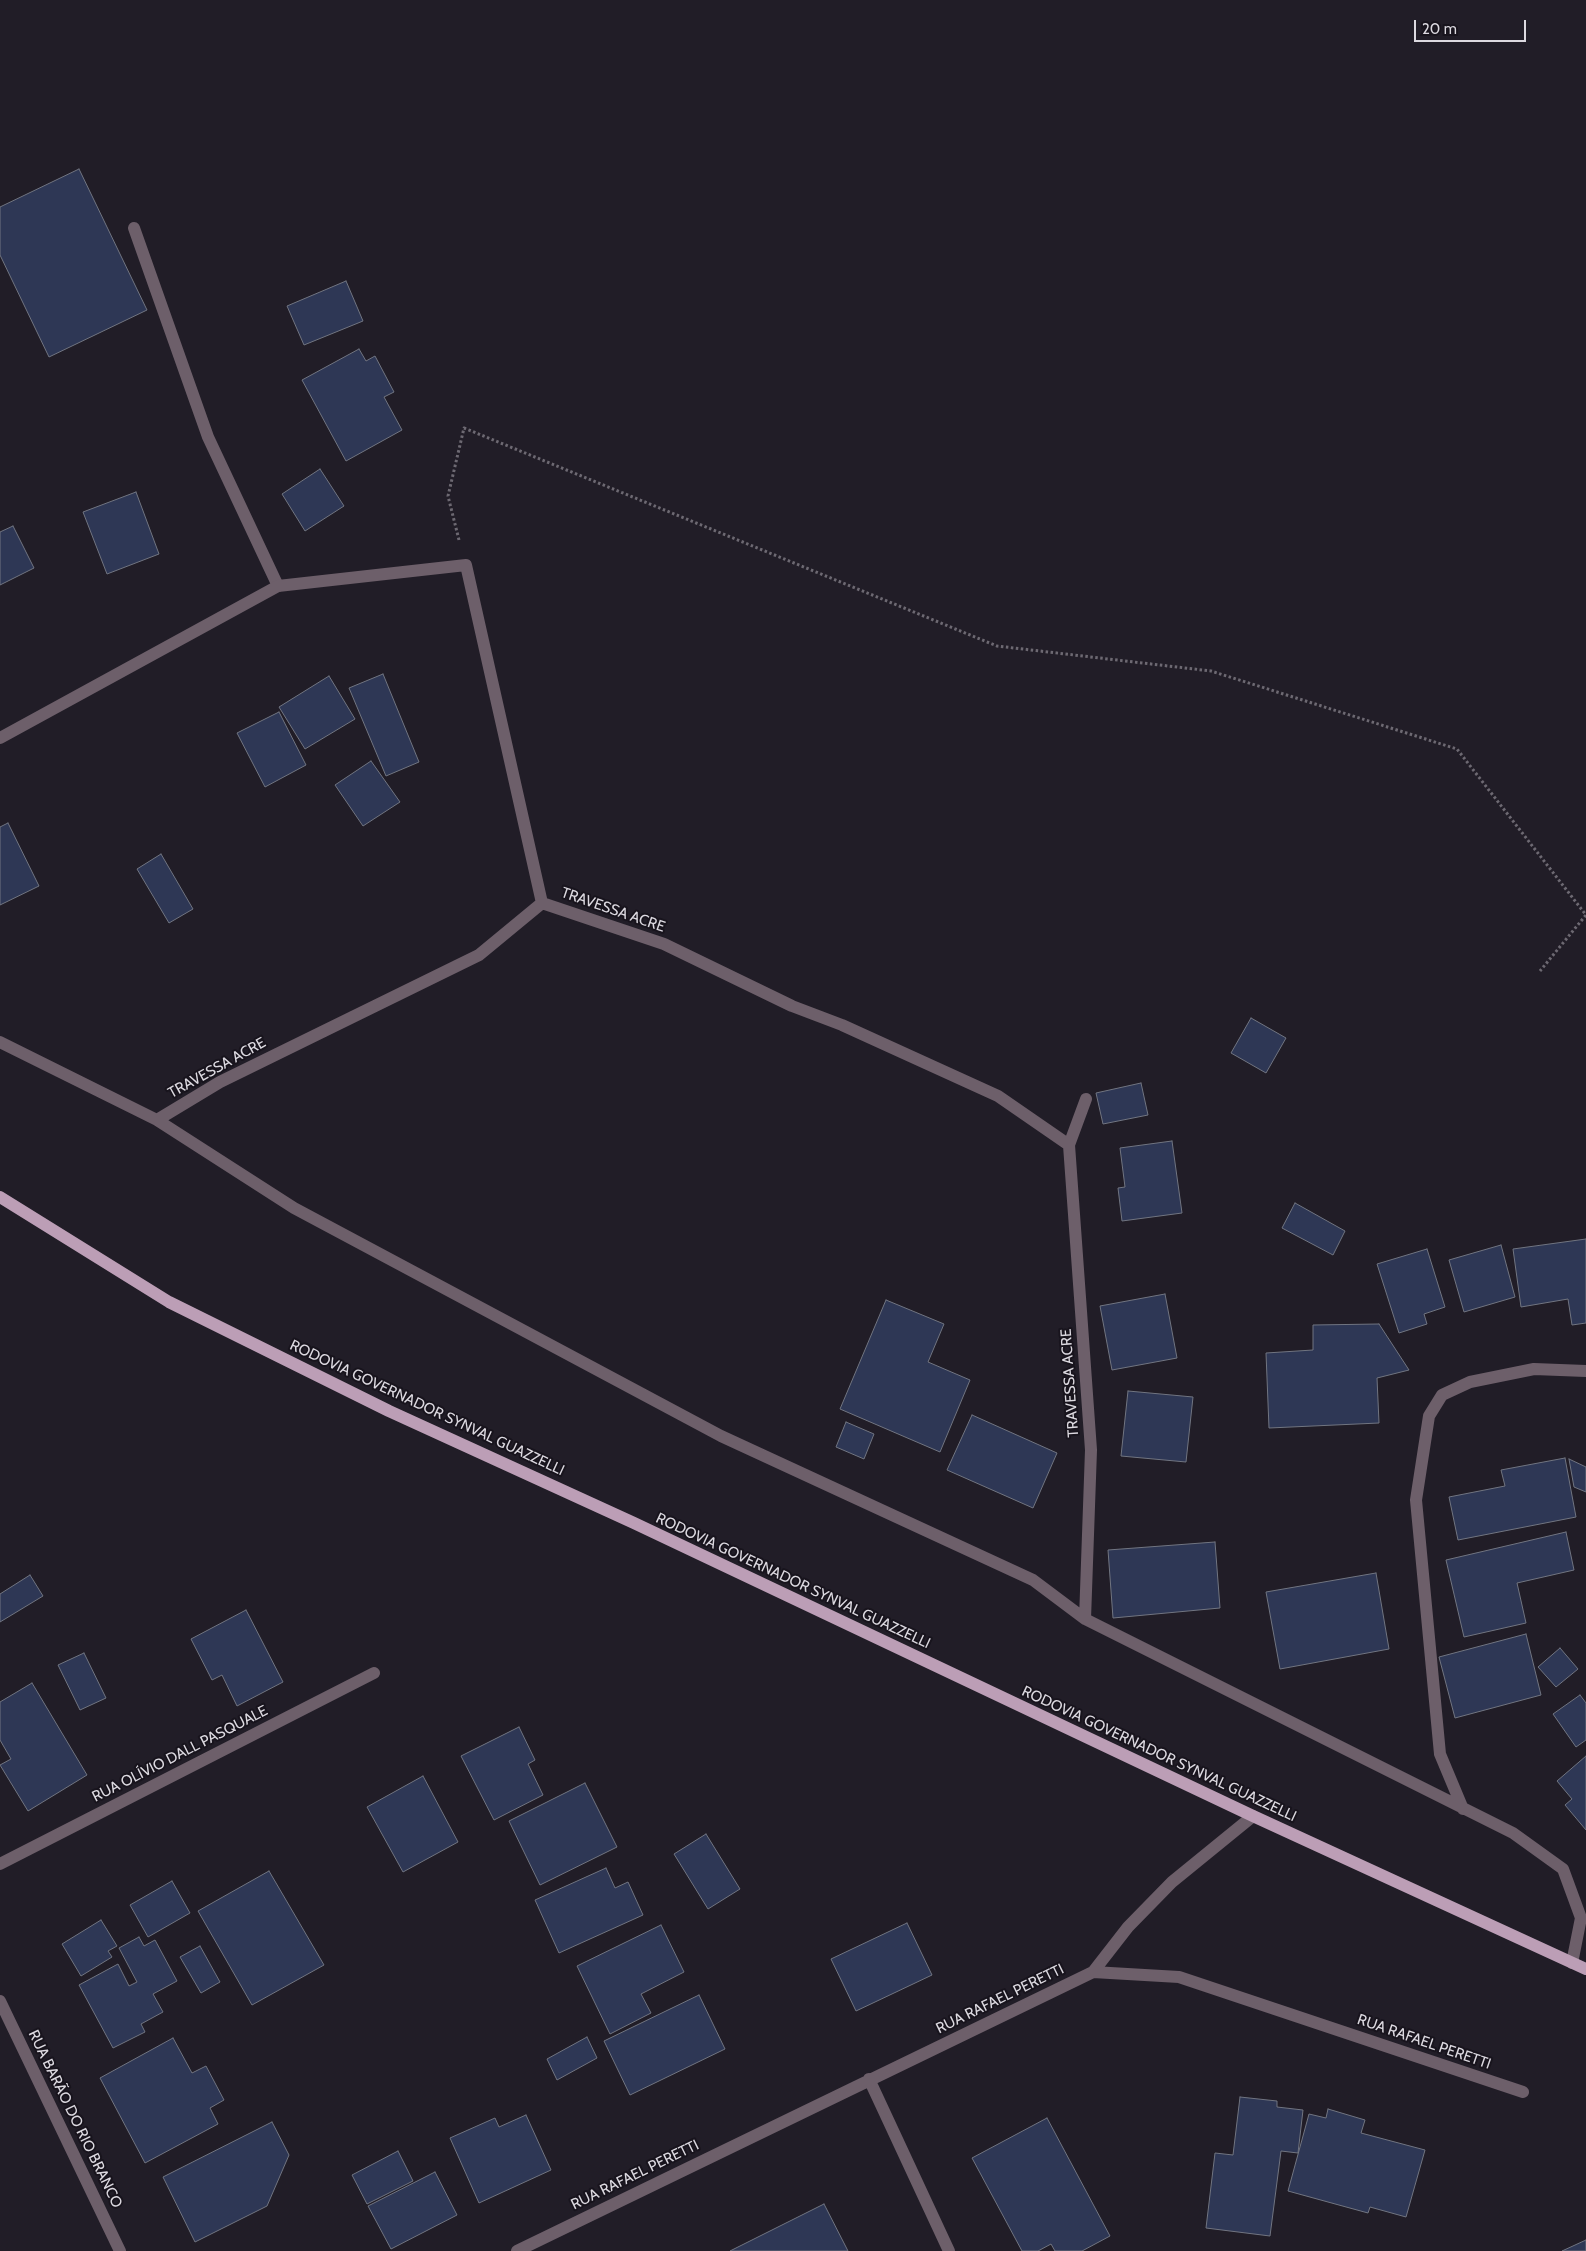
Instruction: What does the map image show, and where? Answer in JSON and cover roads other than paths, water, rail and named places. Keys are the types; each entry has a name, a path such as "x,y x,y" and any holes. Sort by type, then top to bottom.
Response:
{"main road":[{"name":"RODOVIA GOVERNADOR SYNVAL GUAZZELLI","path":"0,1197 169,1302 389,1411 634,1523 1253,1816 1586,1969"}],"street":[{"path":"134,228 208,437 278,586"},
{"path":"0,738 278,586 466,565 542,903"},
{"name":"TRAVESSA ACRE","path":"157,1120 220,1082 479,955 542,903 664,944 792,1006 842,1026 998,1096 1069,1145"},
{"path":"0,1042 157,1120 311,1217 721,1436 1033,1580 1085,1619 1513,1833 1563,1870 1581,1918 1572,1963"},
{"name":"TRAVESSA ACRE","path":"1085,1619 1091,1450 1069,1145 1086,1099"},
{"path":"1463,1809 1440,1754 1416,1500 1429,1416 1442,1395 1470,1382 1534,1369 1586,1371"},
{"name":"RUA OLÍVIO DALL PASQUALE","path":"0,1864 374,1673"},
{"path":"1093,1972 1128,1927 1172,1882 1253,1816"},
{"name":"RUA RAFAEL PERETTI","path":"517,2251 1093,1972 1179,1977 1523,2092"},
{"name":"RUA BARÃO DO RIO BRANCO","path":"0,2001 120,2251"},
{"path":"869,2079 949,2251"}]}
